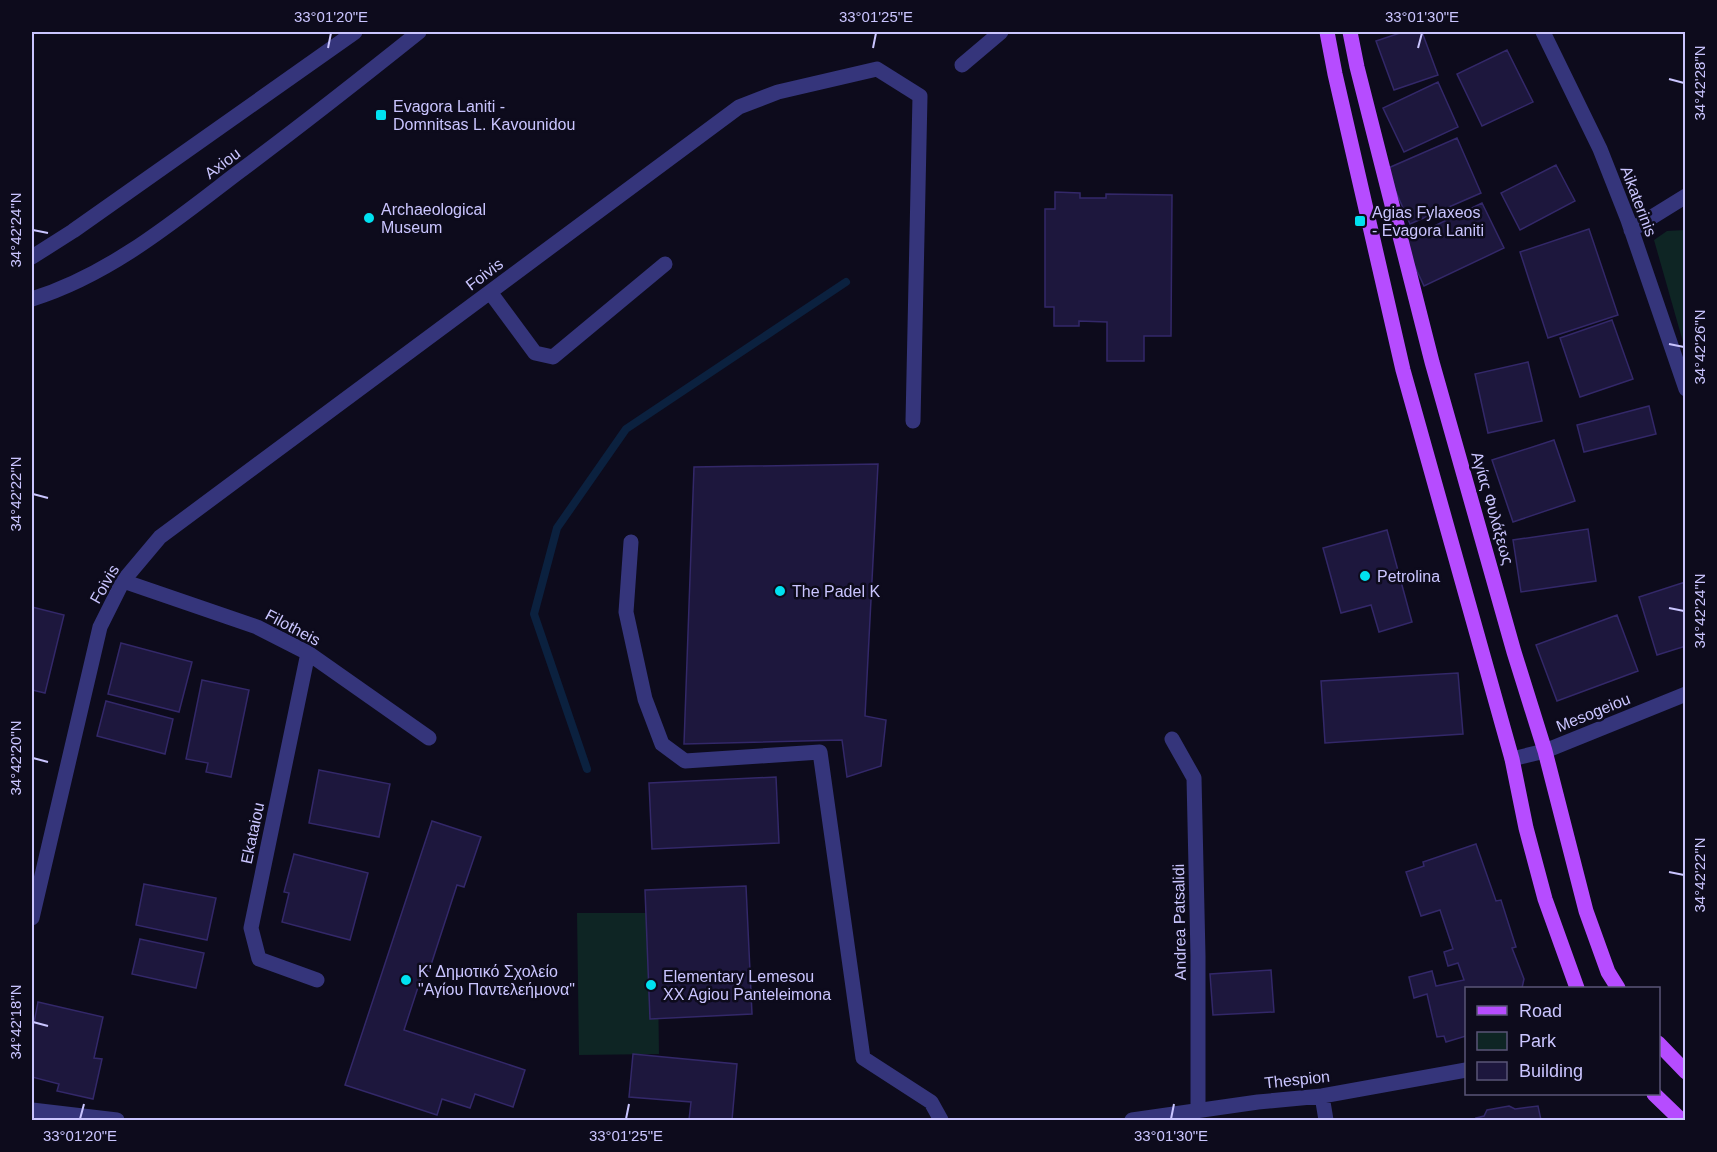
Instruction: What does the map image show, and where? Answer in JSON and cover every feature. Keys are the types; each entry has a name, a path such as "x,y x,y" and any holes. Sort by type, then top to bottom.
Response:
{"main road":[{"path":"1327,32 1403,370 1512,759 1526,828 1545,899 1577,987"},
{"name":"Αγίας Φυλάξεως","path":"1350,32 1432,362 1514,652 1545,752 1586,911 1608,972 1617,987"},
{"path":"1660,1044 1686,1072"},
{"path":"1655,1095 1681,1120"}],"street":[{"name":"Axiou","path":"32,257 73,231 355,32"},
{"name":"Axiou","path":"32,299 81,281 160,232 343,94 419,32"},
{"path":"962,65 1001,32"},
{"name":"Aikaterinis","path":"1543,32 1600,149 1686,388"},
{"name":"Foivis","path":"32,918 100,627 123,581 160,537 739,107 778,92 877,69 920,96 913,420"},
{"path":"1631,230 1686,196"},
{"path":"490,292 535,353 553,357 665,264"},
{"path":"631,542 626,612 645,699 662,744 685,761 820,752 863,1058 931,1102 941,1120"},
{"name":"Filotheis","path":"123,581 257,627 308,653 429,738"},
{"name":"Ekataiou","path":"308,653 251,928 259,958 317,980"},
{"name":"Mesogeiou","path":"1512,759 1545,752 1686,694"},
{"name":"Andrea Patsalidi","path":"1173,739 1194,778 1198,956 1198,1110"},
{"name":"Thespion","path":"1132,1120 1258,1102 1322,1096 1465,1070"},
{"path":"1322,1096 1326,1120"},
{"path":"32,1110 117,1120"}],"green space":[{"path":"1686,230 1685,349 1654,240 1667,231"},
{"path":"577,913 657,913 659,1054 579,1055"}],"building":[{"path":"1403,32 1422,32 1438,75 1394,90 1376,41"},
{"path":"1507,50 1533,102 1482,126 1457,74"},
{"path":"1438,82 1458,127 1404,152 1383,108"},
{"path":"1457,138 1481,193 1410,224 1386,169"},
{"path":"1556,165 1575,201 1520,230 1501,193"},
{"path":"1055,192 1080,193 1080,198 1106,198 1106,194 1172,195 1171,336 1144,336 1144,361 1107,361 1107,322 1079,321 1079,326 1054,326 1054,307 1045,307 1045,209 1055,209"},
{"path":"1482,203 1504,248 1424,286 1403,241"},
{"path":"1589,229 1618,315 1548,338 1520,252"},
{"path":"1612,320 1633,379 1580,397 1560,338"},
{"path":"1528,362 1542,421 1488,433 1475,374"},
{"path":"1649,406 1656,434 1584,452 1577,425"},
{"path":"1554,440 1575,501 1513,522 1492,460"},
{"name":"The Padel K","path":"878,464 865,716 886,720 881,766 847,777 842,740 684,744 694,467"},
{"path":"1588,529 1596,581 1521,592 1513,540"},
{"name":"Petrolina","path":"1387,530 1412,622 1379,632 1371,605 1341,613 1323,548"},
{"path":"1685,582 1686,646 1657,655 1639,597"},
{"path":"32,607 64,615 45,693 32,690"},
{"path":"1617,615 1638,671 1557,701 1536,645"},
{"path":"121,643 192,662 179,712 108,694"},
{"path":"1458,673 1463,734 1325,743 1321,681"},
{"path":"202,680 249,690 231,777 206,772 208,763 186,759"},
{"path":"106,701 173,719 165,754 97,736"},
{"path":"319,770 390,784 379,837 309,823"},
{"path":"776,777 779,843 652,849 649,783"},
{"name":"Κ' Δημοτικό Σχολείο \"Αγίου Παντελεήμονα\"","path":"432,821 481,837 464,887 457,885 429,971 424,969 404,1030 525,1070 513,1107 475,1094 470,1108 442,1099 437,1115 345,1085"},
{"path":"1476,844 1496,901 1501,900 1516,947 1512,948 1524,979 1522,987 1465,987 1465,1036 1446,1042 1444,1036 1437,1037 1427,994 1414,998 1409,977 1432,971 1436,986 1464,980 1458,963 1448,966 1444,952 1453,949 1440,910 1421,916 1406,872 1424,866 1423,862"},
{"path":"294,854 368,873 350,940 282,922 289,893 284,892"},
{"path":"144,884 216,898 207,940 136,925"},
{"path":"746,886 752,1014 650,1019 645,890"},
{"path":"140,939 204,953 196,988 132,974"},
{"path":"1271,970 1274,1012 1213,1015 1210,974"},
{"path":"38,1002 103,1017 94,1058 102,1059 93,1099 57,1091 59,1084 32,1077 32,1033"},
{"path":"633,1054 737,1064 732,1120 689,1120 691,1102 629,1097"},
{"path":"1509,1106 1515,1109 1538,1106 1541,1120 1477,1120 1476,1118 1484,1116 1487,1110"}],"waterway":[{"path":"587,769 534,614 557,528 626,429 846,282"}],"place":[{"name":"Evagora Laniti - Domnitsas L. Kavounidou","path":"381,115"},
{"name":"Archaeological Museum","path":"369,218"},
{"name":"Agias Fylaxeos - Evagora Laniti","path":"1360,221"},
{"name":"Petrolina","path":"1365,576"},
{"name":"The Padel K","path":"780,591"},
{"name":"Κ' Δημοτικό Σχολείο \"Αγίου Παντελεήμονα\"","path":"406,980"},
{"name":"Elementary Lemesou XX Agiou Panteleimona","path":"651,985"}]}
